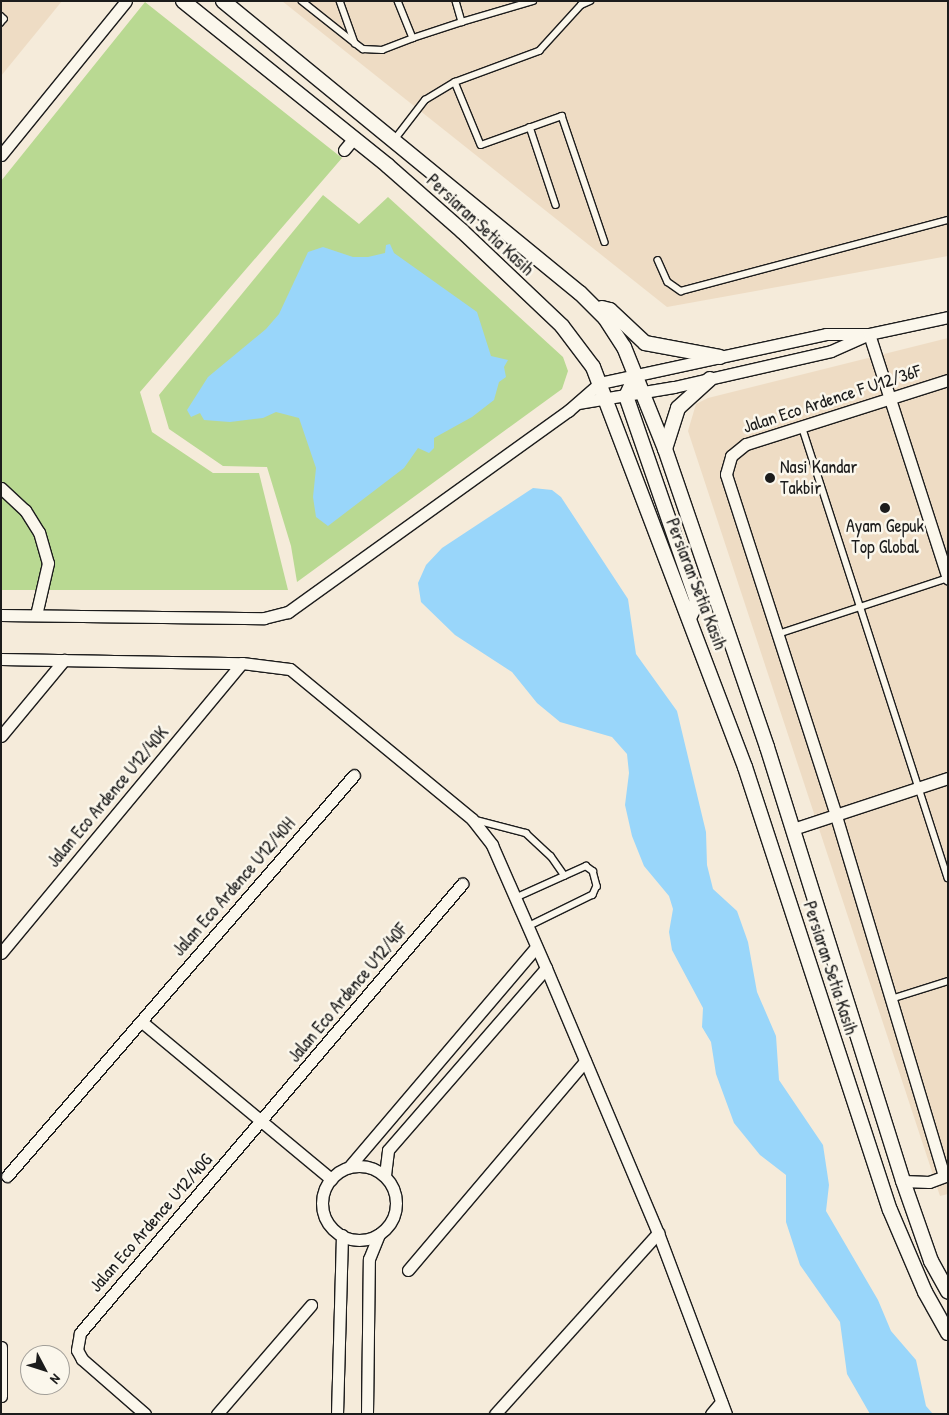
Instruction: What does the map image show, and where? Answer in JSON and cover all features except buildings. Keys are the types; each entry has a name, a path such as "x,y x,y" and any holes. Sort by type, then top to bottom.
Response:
{"street":[{"path":"1,155 126,1"},
{"name":"Persiaran Setia Kasih","path":"183,1 354,138 462,231 562,326 580,347 600,383 745,768 890,1210 925,1292 948,1334"},
{"name":"Persiaran Setia Kasih","path":"223,1 395,139 594,306 624,347 665,449 793,829 903,1180 931,1261 948,1292"},
{"path":"344,150 354,138"},
{"path":"594,306 610,310 645,343 720,357"},
{"path":"578,404 607,401 831,351 869,334 948,316"},
{"path":"1,615 264,618 288,612 578,404 600,383 826,334 869,334"},
{"path":"869,334 948,579"},
{"path":"636,375 626,396 697,601 689,618"},
{"path":"665,449 678,408 710,379"},
{"name":"Jalan Eco Ardence F U12/36F","path":"778,634 726,474 731,456 746,444 948,380"},
{"path":"1,488 25,510 39,532 48,563 36,616"},
{"path":"778,634 836,815 946,1176 920,1182 903,1180"},
{"path":"1,659 242,663 290,669 300,674 438,794 472,819 492,845 546,968 658,1233 726,1414"},
{"path":"1,736 64,660"},
{"name":"Jalan Eco Ardence U12/40K","path":"1,953 242,663"},
{"name":"Jalan Eco Ardence U12/40H","path":"7,1176 354,775"},
{"path":"793,829 948,778"},
{"name":"Jalan Eco Ardence U12/40F","path":"261,1124 462,884"},
{"path":"379,1234 360,1240 342,1235 328,1222 324,1213 324,1194 331,1179 349,1168 536,947"},
{"path":"385,1175 388,1150 546,968"},
{"path":"142,1022 261,1124 331,1179"},
{"path":"408,1270 585,1061"},
{"name":"Jalan Eco Ardence U12/40G","path":"146,1414 91,1369 77,1350 77,1341 86,1325 261,1124"},
{"path":"349,1168 368,1167 385,1175 395,1192 396,1202 392,1221 379,1234 369,1258 367,1414"},
{"path":"495,1414 658,1233"},
{"path":"337,1414 342,1235"},
{"path":"217,1414 311,1305"},
{"path":"1,1347 1,1396"},
{"path":"711,1414 721,1402"}],"lane":[{"path":"302,1 355,43 372,52 533,1"},
{"path":"340,1 355,43"},
{"path":"398,1 413,38"},
{"path":"456,1 462,22"},
{"path":"395,139 425,100 455,82 539,51 581,4 590,1"},
{"path":"1,16 4,19 1,23"},
{"path":"455,82 481,145 562,116 605,242"},
{"path":"530,127 556,205"},
{"path":"658,260 668,282 681,292 948,220"},
{"path":"802,426 948,878"},
{"path":"778,634 948,579"},
{"path":"472,819 526,833 551,856 565,876"},
{"path":"515,898 586,866 593,871 597,886 593,895 528,928"},
{"path":"891,999 948,981"}],"shaded area":[{"path":"1,1 62,1 1,76"},
{"path":"282,1 948,1 948,256 667,307"},
{"path":"948,338 948,1194 940,1196 688,431 696,404 708,398"}],"green space":[{"path":"145,2 342,158 140,392 152,432 213,473 259,473 288,590 1,590 1,181"},
{"path":"323,195 359,224 388,197 563,357 568,371 562,389 297,582 291,546 267,467 223,466 169,429 159,395"}],"water":[{"path":"390,244 394,253 477,312 491,356 508,360 504,367 506,377 499,382 494,400 472,417 434,438 434,448 429,453 418,448 404,468 328,526 316,517 313,497 316,468 299,418 276,412 263,418 230,422 204,420 200,413 191,417 187,410 208,377 266,329 279,314 308,252 323,247 353,257 368,257 385,253 386,245"},
{"path":"533,488 552,490 561,497 628,599 636,654 677,711 706,832 707,865 713,889 737,911 748,942 757,992 776,1036 779,1080 823,1145 829,1185 826,1211 878,1300 891,1331 916,1360 926,1406 933,1414 870,1414 847,1374 840,1322 800,1265 786,1222 786,1175 760,1155 734,1123 716,1074 711,1042 702,1027 703,1008 672,950 669,932 673,909 669,896 644,866 632,836 625,805 629,773 627,754 612,737 560,722 537,703 512,672 455,635 421,602 418,583 426,565 442,548"}],"place":[{"name":"Nasi Kandar Takbir","path":"770,478"},
{"name":"Ayam Gepuk Top Global","path":"885,508"}]}
